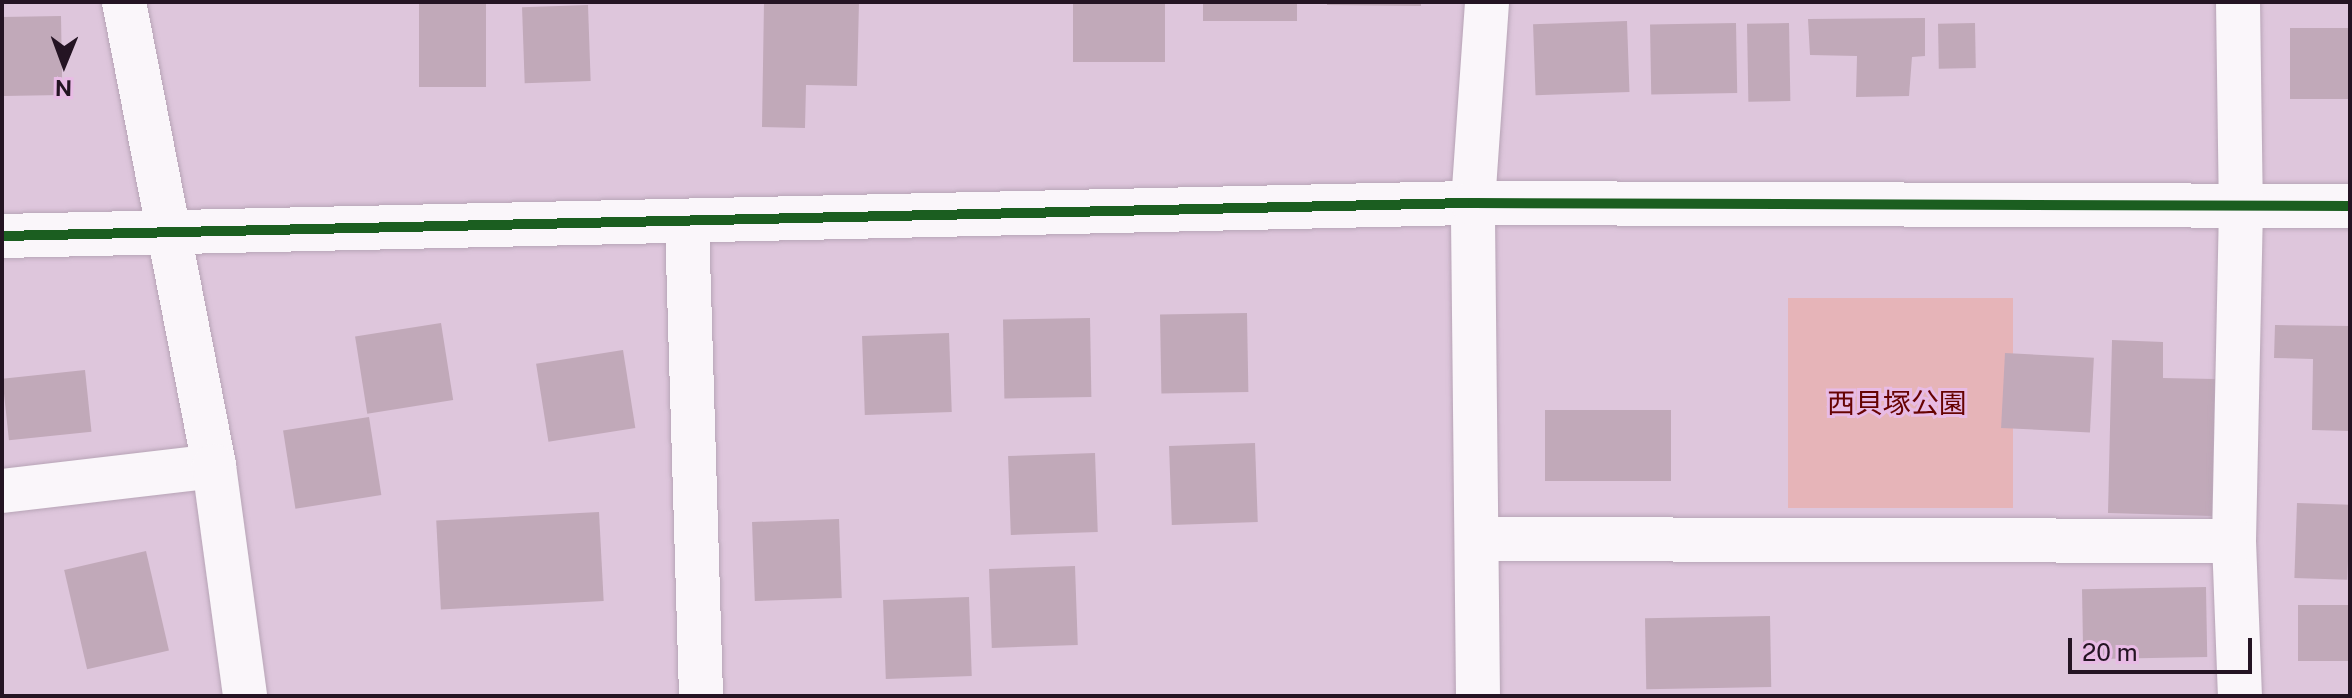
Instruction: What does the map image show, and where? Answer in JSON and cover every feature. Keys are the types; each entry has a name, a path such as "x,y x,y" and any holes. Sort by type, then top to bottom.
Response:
{"street":[{"path":"124,2 214,466 245,696"},
{"path":"1478,696 1479,539 1473,203 1487,2"},
{"path":"2238,2 2241,207 2234,541 2240,696"},
{"path":"2,236 1473,203 2350,206"},
{"path":"687,223 701,696"},
{"path":"2,491 214,466"},
{"path":"1479,539 2234,541"}],"green space":[{"name":"西貝塚公園","path":"1788,298 2013,298 2013,508 1788,508"}],"building":[{"path":"419,2 486,2 486,87 419,87"},
{"path":"764,2 859,2 857,86 806,85 805,128 762,127"},
{"path":"1073,2 1165,2 1165,62 1073,62"},
{"path":"1203,2 1297,2 1297,21 1203,21"},
{"path":"1327,2 1421,2 1421,6 1327,5"},
{"path":"588,5 591,81 525,83 522,7"},
{"path":"61,16 62,95 3,96 2,17"},
{"path":"1925,18 1925,56 1912,57 1909,96 1856,97 1857,56 1810,55 1808,19"},
{"path":"1627,21 1629,92 1536,95 1533,24"},
{"path":"1736,23 1737,93 1651,94 1650,25"},
{"path":"1789,23 1790,101 1748,102 1747,24"},
{"path":"1975,23 1976,68 1939,69 1938,24"},
{"path":"2290,28 2350,28 2350,99 2290,99"},
{"path":"1247,313 1248,392 1161,394 1160,315"},
{"path":"1090,318 1091,397 1004,399 1003,320"},
{"path":"441,323 453,400 367,414 355,337"},
{"path":"2275,325 2350,326 2350,431 2312,430 2313,359 2274,358"},
{"path":"949,333 952,412 865,415 862,336"},
{"path":"2112,340 2163,342 2163,378 2215,379 2212,516 2108,513"},
{"path":"623,350 635,428 548,442 536,364"},
{"path":"2005,353 2094,358 2090,433 2001,428"},
{"path":"85,370 91,432 9,440 2,379"},
{"path":"1545,410 1671,410 1671,481 1545,481"},
{"path":"369,417 381,495 295,509 283,431"},
{"path":"1255,443 1258,522 1172,525 1169,446"},
{"path":"1095,453 1098,532 1011,535 1008,456"},
{"path":"2297,503 2350,505 2347,580 2294,578"},
{"path":"599,512 604,601 441,609 436,521"},
{"path":"839,519 842,598 755,601 752,522"},
{"path":"146,551 169,650 87,669 64,570"},
{"path":"1075,566 1078,645 992,648 989,569"},
{"path":"2206,587 2207,657 2083,659 2082,589"},
{"path":"969,597 972,676 886,679 883,600"},
{"path":"2298,605 2350,605 2350,661 2298,661"},
{"path":"1770,616 1771,687 1646,689 1645,618"}],"cycle path":[{"path":"2,236 1473,203 2350,206"}]}
